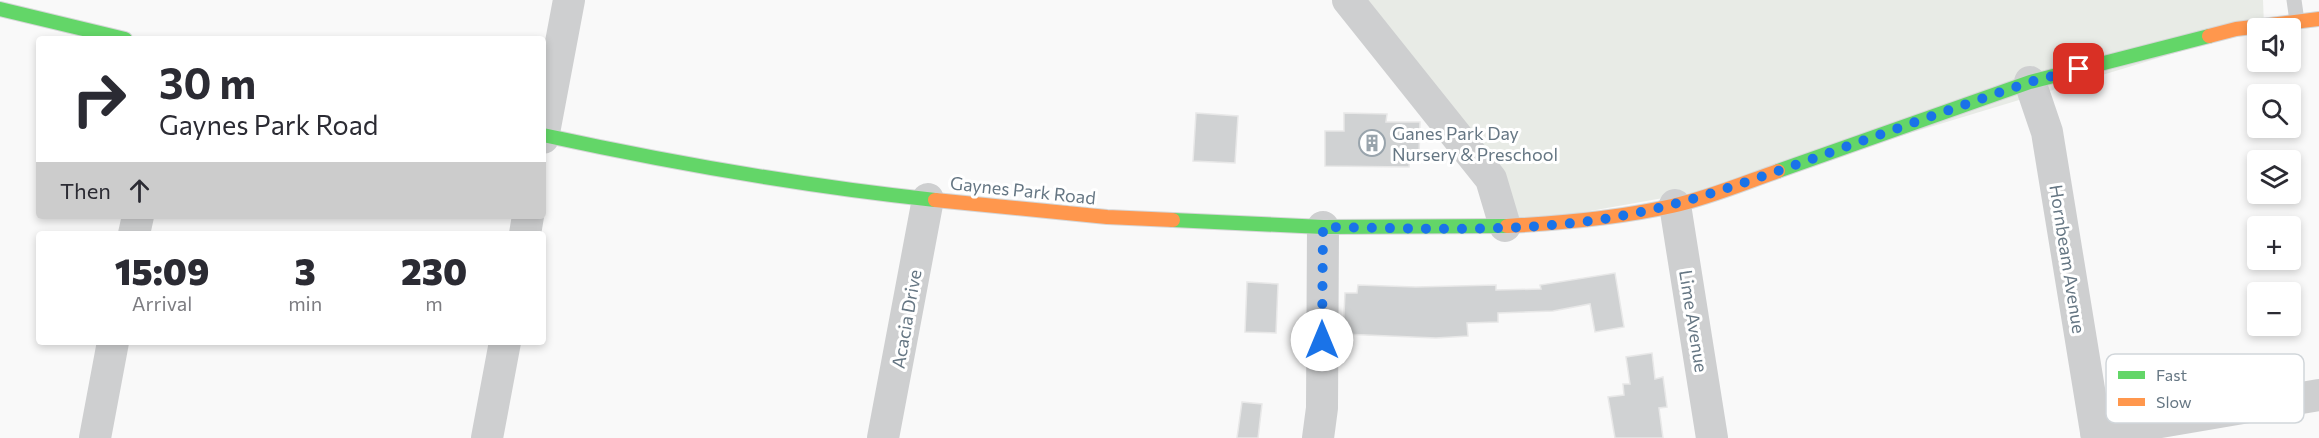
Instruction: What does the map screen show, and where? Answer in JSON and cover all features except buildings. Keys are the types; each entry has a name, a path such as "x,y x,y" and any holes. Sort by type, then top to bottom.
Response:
{"street":[{"path":"546,120 569,0"},
{"path":"1348,0 1491,179 1505,226"},
{"path":"0,9 112,36"},
{"name":"Gaynes Park Road","path":"2301,21 2319,19"},
{"name":"Gaynes Park Road","path":"546,137 659,160 777,179 928,199 1107,217 1323,227 1505,226 1598,219 1675,205 1743,184 2030,82 2247,28"},
{"name":"Hornbeam Avenue","path":"2030,82 2047,132 2097,435"},
{"name":"Acacia Drive","path":"883,438 928,199"},
{"name":"Lime Avenue","path":"1675,205 1712,438"},
{"path":"1318,438 1322,408 1323,227"},
{"path":"95,438 112,345"},
{"path":"487,438 504,345"},
{"path":"2304,398 2319,395"},
{"path":"2097,435 2164,423"}],"lane":[{"path":"2294,0 2297,18"}],"shaded area":[{"path":"1348,0 2263,0 2264,18 2247,18 2247,31 1742,184 1505,226"}],"traffic: fast":[{"path":"0,9 112,36"},
{"path":"1778,171 2030,82 2209,36"},
{"path":"546,136 738,173 935,200"},
{"path":"1173,220 1323,227 1507,226"}],"traffic: slow":[{"path":"2209,36 2236,29 2319,19"},
{"path":"1507,226 1590,219 1672,206 1699,199 1778,171"},
{"path":"935,200 1107,217 1173,220"}],"place":[{"name":"Ganes Park Day Nursery & Preschool","path":"1372,143"}],"route":[{"path":"1322,340 1323,227 1404,228 1565,223 1620,216 1675,205 1743,184 2030,82 2079,69"}]}
